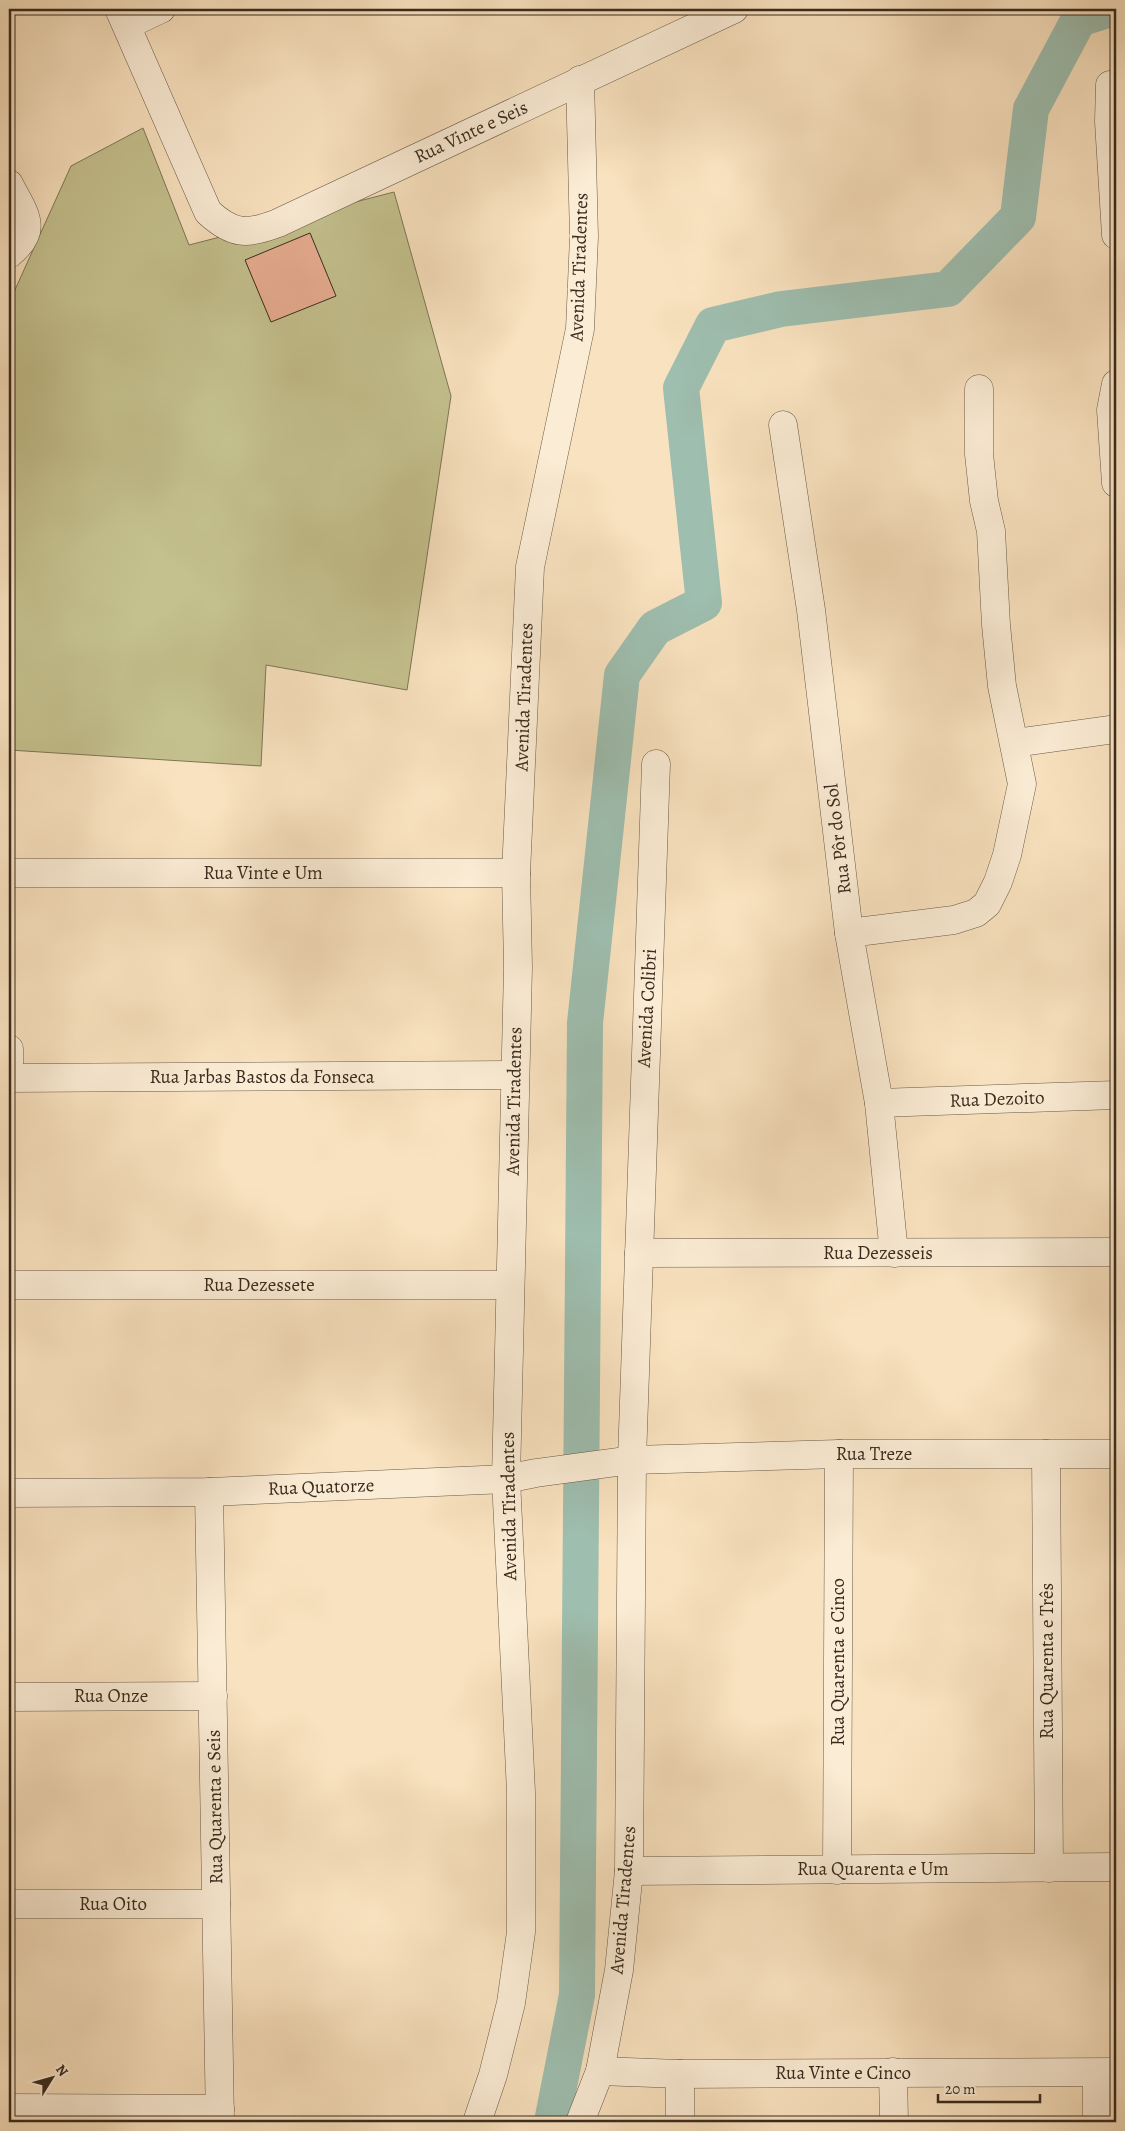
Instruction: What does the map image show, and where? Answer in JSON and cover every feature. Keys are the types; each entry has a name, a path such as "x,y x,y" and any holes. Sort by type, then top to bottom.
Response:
{"street":[{"path":"123,17 162,9"},
{"name":"Rua Vinte e Seis","path":"123,17 208,212 222,225 241,232 258,231 278,224 734,9"},
{"name":"Avenida Tiradentes","path":"477,2122 494,2075 512,2002 521,1932 521,1792 506,1479 518,967 516,873 530,567 580,329 584,237 580,80"},
{"path":"1110,85 1109,122 1116,235"},
{"path":"9,184 28,227 27,235 19,246 9,254"},
{"path":"1116,384 1111,410 1116,483"},
{"path":"849,933 954,920 976,913 987,904 998,882 1007,855 1022,784 1015,743 1008,721 1000,670 991,531 984,501 980,454 979,389"},
{"name":"Rua Pôr do Sol","path":"783,425 811,610 849,933 879,1103 894,1253"},
{"path":"1015,743 1116,729"},
{"name":"Avenida Colibri","path":"639,1253 656,764"},
{"name":"Rua Vinte e Um","path":"9,873 516,873"},
{"path":"9,1048 9,1078"},
{"name":"Rua Jarbas Bastos da Fonseca","path":"9,1078 515,1075"},
{"name":"Rua Dezoito","path":"879,1103 1116,1095"},
{"name":"Rua Dezesseis","path":"639,1253 1116,1252"},
{"name":"Avenida Tiradentes","path":"580,2122 600,2071 619,1970 629,1871 619,1461 639,1253"},
{"name":"Rua Dezessete","path":"9,1285 510,1286"},
{"name":"Rua Treze","path":"619,1461 839,1454 1116,1454"},
{"name":"Rua Quarenta e Cinco","path":"837,1870 839,1454"},
{"name":"Rua Quarenta e Três","path":"1046,1454 1049,1868"},
{"name":"Rua Quatorze","path":"9,1493 209,1492 506,1479 619,1461"},
{"name":"Rua Quarenta e Seis","path":"209,1492 220,2116"},
{"name":"Rua Onze","path":"9,1697 213,1696"},
{"name":"Rua Quarenta e Um","path":"629,1871 1116,1867"},
{"name":"Rua Oito","path":"9,1904 216,1904"},
{"name":"Rua Vinte e Cinco","path":"600,2071 680,2074 1107,2072"},
{"path":"893,2072 894,2122"},
{"path":"1097,2122 1107,2072"},
{"path":"680,2074 680,2122"},
{"path":"9,2108 220,2116"}],"shaded area":[{"path":"143,128 189,245 394,192 451,396 407,690 266,665 261,766 9,750 9,303 71,166"}],"building":[{"path":"310,233 336,296 271,322 245,260"}],"waterway":[{"path":"552,2122 577,1995 585,1023 622,675 655,628 704,603 681,388 713,325 781,309 948,289 1018,217 1031,109 1079,19 1110,9"}]}
